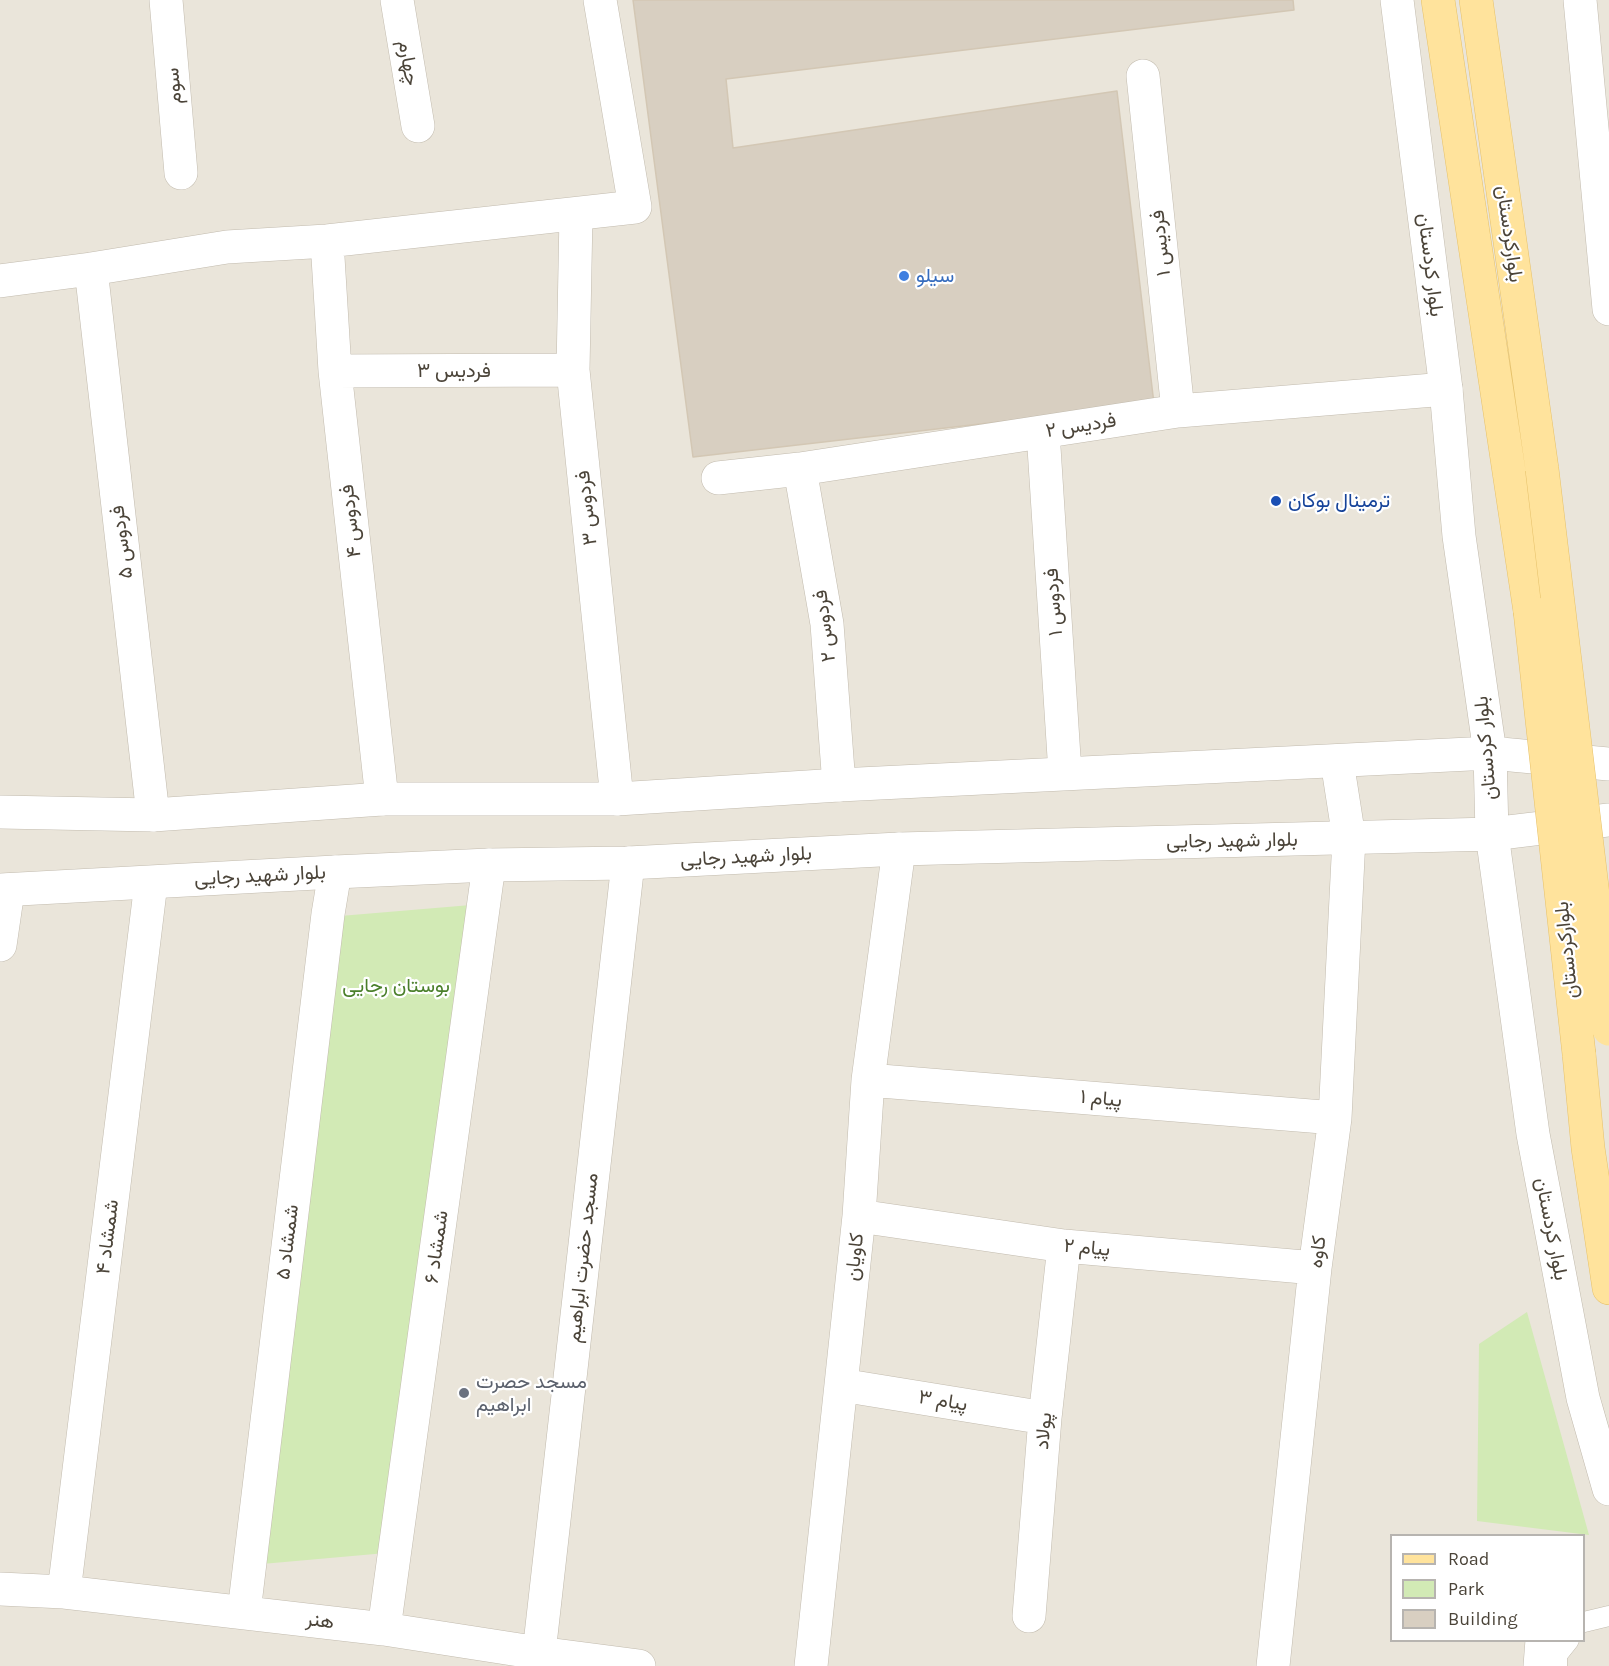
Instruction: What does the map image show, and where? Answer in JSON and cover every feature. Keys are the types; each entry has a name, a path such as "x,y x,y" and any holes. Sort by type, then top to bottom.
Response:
{"main road":[{"name":"بلوارکردستان","path":"1438,0 1530,611 1588,1148 1609,1288"},
{"name":"بلوارکردستان","path":"1476,0 1542,469 1609,1029"}],"street":[{"name":"سوم","path":"166,0 181,173"},
{"name":"چهارم","path":"397,0 418,126"},
{"path":"0,281 227,247 327,242 635,207 600,0"},
{"name":"بلوار کردستان","path":"1397,0 1446,389 1459,537 1490,753 1492,834 1533,1134 1583,1398 1609,1489"},
{"path":"1580,0 1609,309"},
{"name":"فردیس ۱","path":"1143,76 1178,411"},
{"name":"فردوس ۳","path":"576,215 573,370 617,799"},
{"name":"فردوس ۴","path":"327,242 335,371 382,799"},
{"name":"فردوس ۵","path":"91,269 153,815"},
{"name":"فردیس ۳","path":"335,371 573,370"},
{"name":"فردیس ۲","path":"718,478 800,469 1178,411 1446,389"},
{"name":"فردوس ۱","path":"1043,432 1065,773"},
{"name":"فردوس ۲","path":"800,469 827,624 839,785"},
{"path":"0,812 153,815 382,799 617,799 1065,773 1490,753 1609,764"},
{"name":"کاوه","path":"1273,1666 1316,1268 1335,1118 1348,838 1337,761"},
{"name":"بلوار شهید رجایی","path":"4,890 335,872 489,865 628,863 899,849 1492,834 1609,820"},
{"name":"کاویان","path":"811,1666 859,1216 868,1080 899,849"},
{"name":"مسجد حضرت ابراهیم","path":"539,1653 628,863"},
{"name":"شمشاد ۶","path":"384,1629 489,865"},
{"name":"شمشاد ۵","path":"244,1612 328,914 335,872"},
{"name":"شمشاد ۴","path":"64,1592 152,883"},
{"path":"0,945 4,890"},
{"name":"پیام ۱","path":"868,1080 1335,1118"},
{"name":"پیام ۲","path":"859,1216 1064,1246 1316,1268"},
{"name":"پولاد","path":"1029,1616 1045,1418 1064,1246"},
{"name":"پیام ۳","path":"841,1385 1045,1418"},
{"name":"هنر","path":"0,1588 64,1592 384,1629 639,1666"},
{"path":"1540,1666 1542,1642"}],"lane":[{"path":"1585,1622 1609,1616"},
{"path":"1557,1666 1557,1655 1568,1642"}],"shaded area":[{"path":"0,0 1609,0 1609,1666 0,1666"}],"green space":[{"name":"بوستان رجایی","path":"471,905 386,1553 262,1564 340,916"},
{"path":"1527,1312 1589,1535 1477,1521 1479,1344"}],"building":[{"name":"سیلو","path":"633,0 1293,0 1294,10 726,79 733,148 1117,91 1154,404 693,457"}],"place":[{"name":"سیلو","path":"904,276"},
{"name":"ترمینال بوکان","path":"1276,501"},
{"name":"مسجد حصرت ابراهیم","path":"464,1393"}]}
